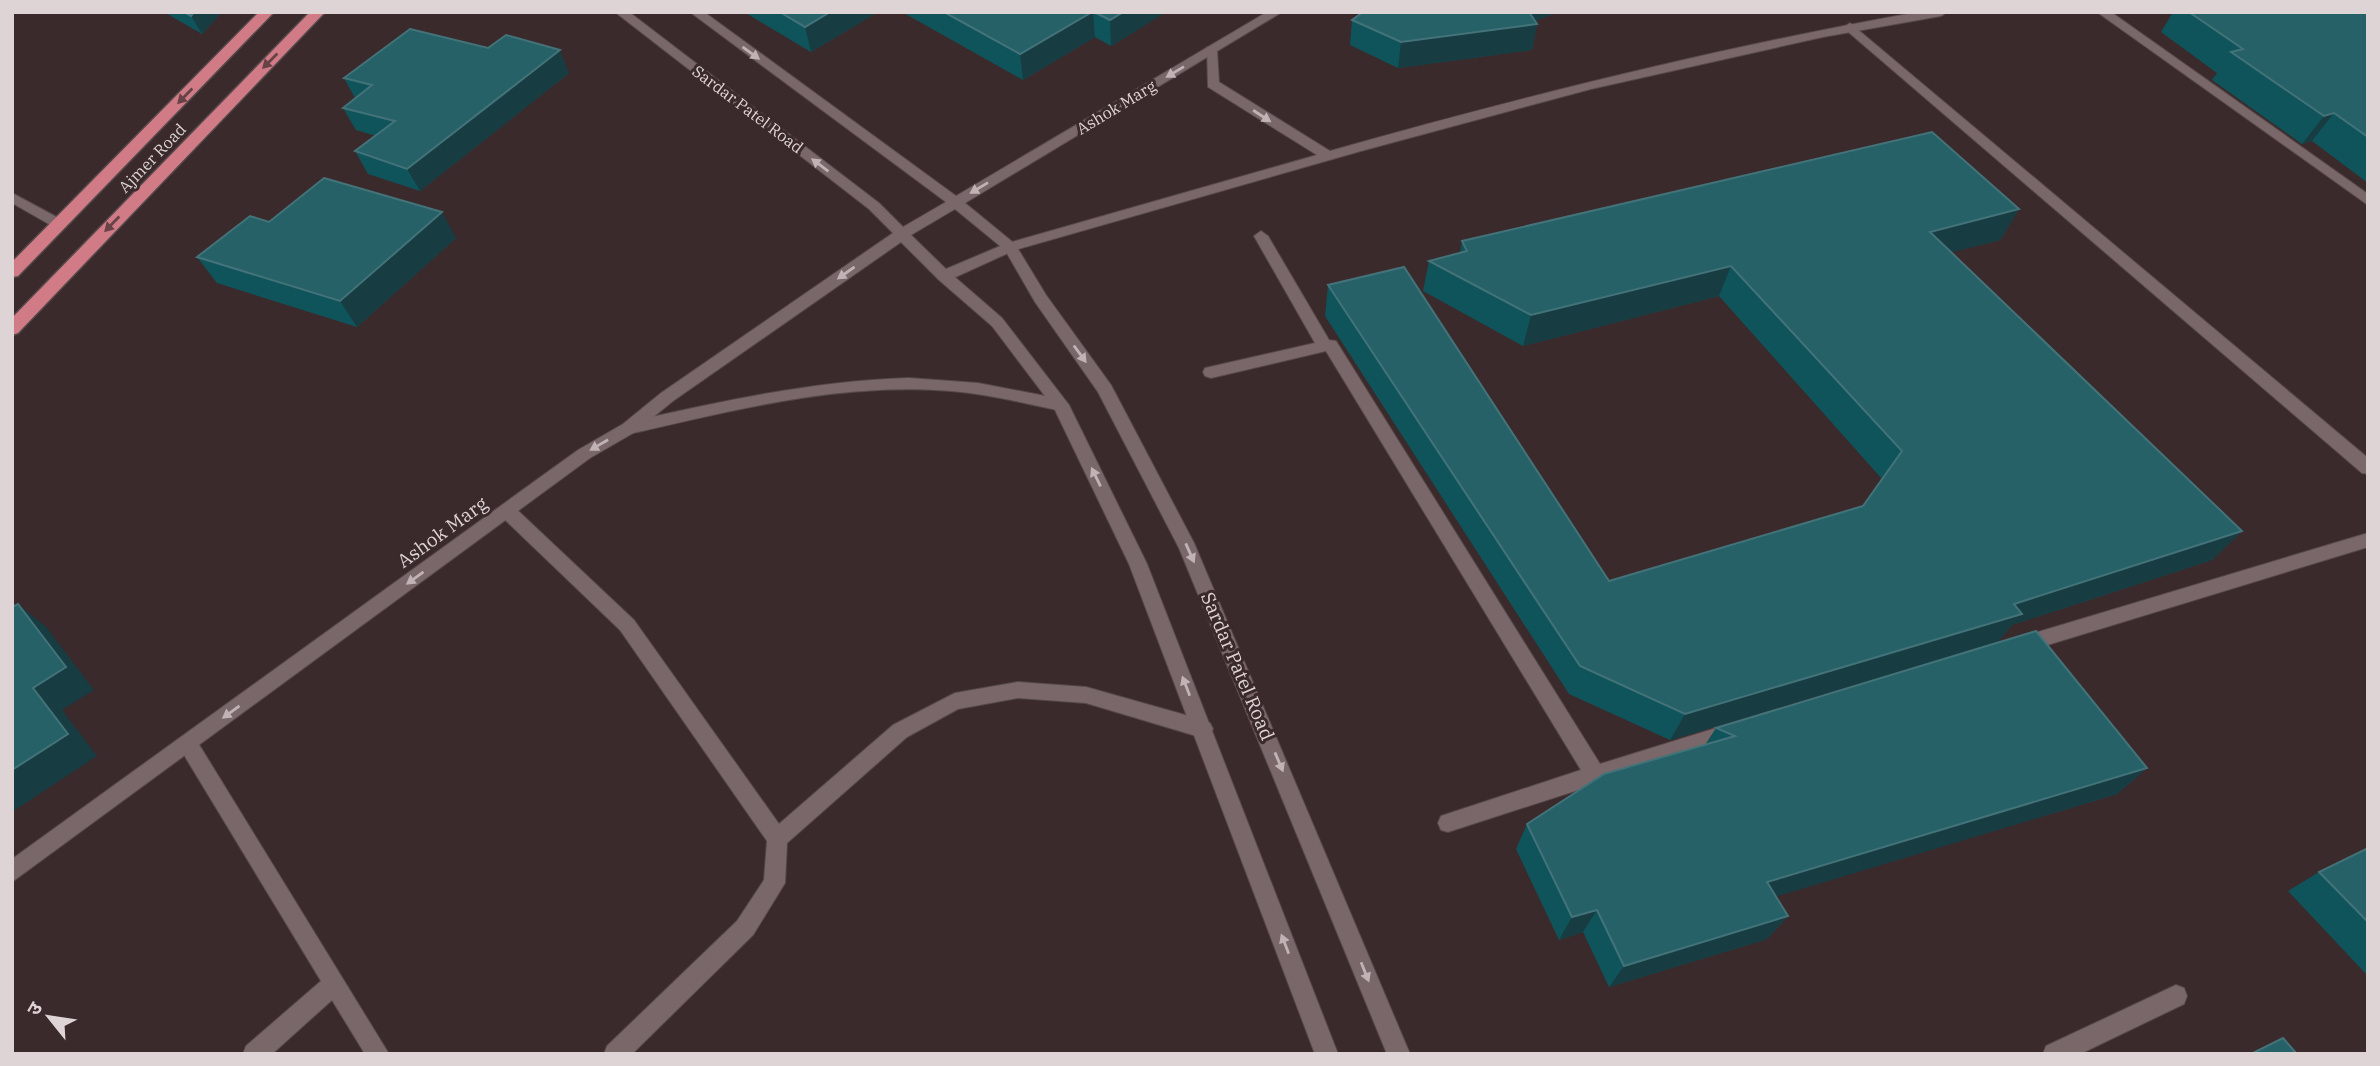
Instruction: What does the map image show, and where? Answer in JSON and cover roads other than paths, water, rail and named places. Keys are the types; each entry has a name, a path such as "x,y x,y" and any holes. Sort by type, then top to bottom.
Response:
{"highway":[{"name":"Ajmer Road","path":"12,272 267,12"},
{"name":"Ajmer Road","path":"12,329 318,12"}],"street":[{"name":"Sardar Patel Road","path":"621,12 874,206 902,234"},
{"path":"696,12 956,202 1010,247"},
{"name":"Ashok Marg","path":"12,872 584,454 629,428 667,397 902,234 1276,12"},
{"path":"944,276 1010,247 1572,89 1850,27 1941,12"},
{"path":"2103,12 2368,201"},
{"path":"1850,27 2368,468"},
{"path":"1211,50 1213,84 1331,157"},
{"path":"12,197 60,224"},
{"path":"902,234 944,276 997,321 1061,405 1138,564 1327,1054"},
{"path":"1261,236 1325,346"},
{"name":"Sardar Patel Road","path":"1010,247 1040,299 1105,389 1188,548 1399,1054"},
{"path":"1211,372 1330,345 1595,774"},
{"path":"629,428 784,393 867,384 951,385 1061,405"},
{"path":"507,511 627,625 777,839 774,883 745,928 615,1054"},
{"path":"2006,650 2368,540"},
{"path":"777,839 900,731 955,701 1018,690 1086,695 1203,729"},
{"path":"1448,823 1595,774 1741,730"},
{"path":"188,744 378,1054"},
{"path":"254,1054 335,984"},
{"path":"2054,1054 2176,996"}]}
